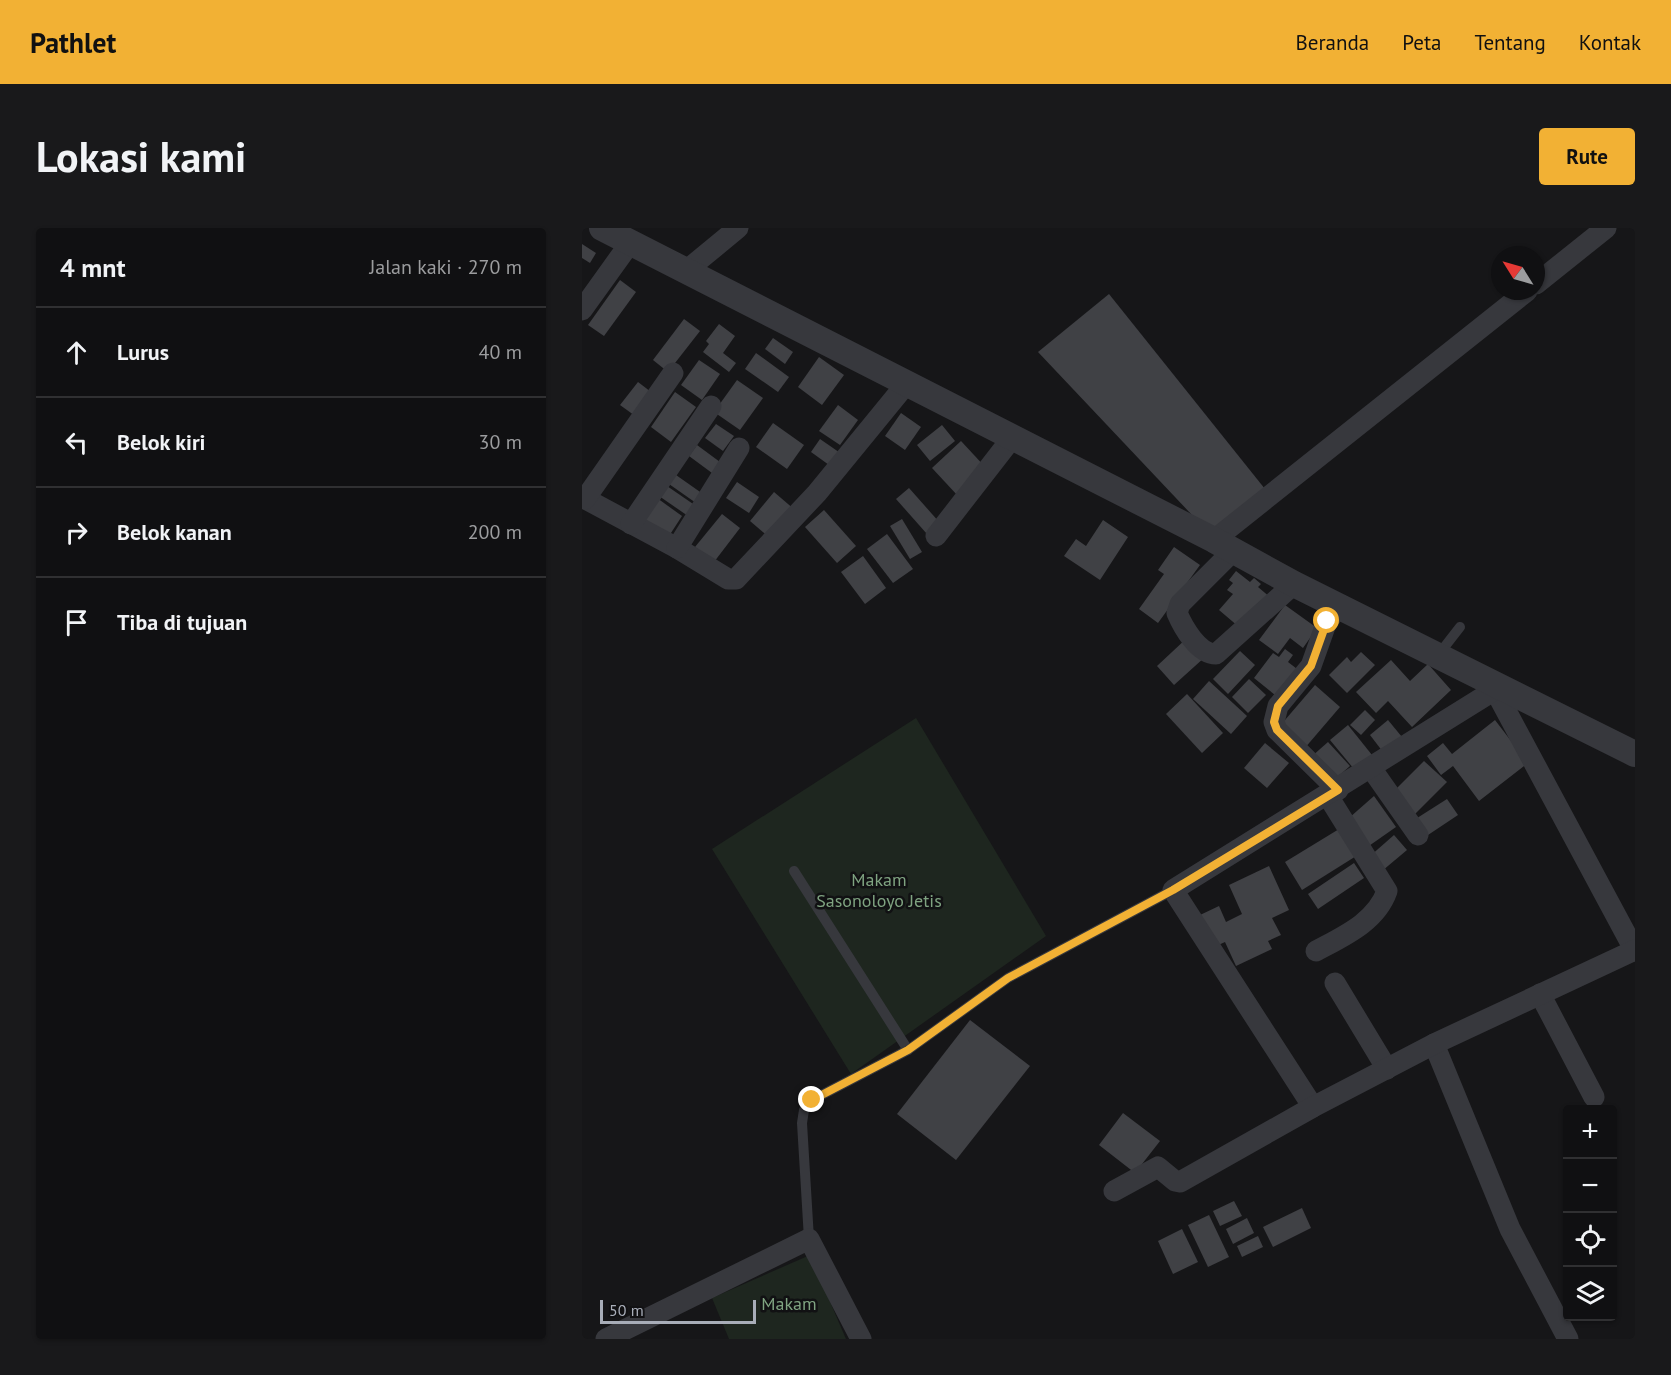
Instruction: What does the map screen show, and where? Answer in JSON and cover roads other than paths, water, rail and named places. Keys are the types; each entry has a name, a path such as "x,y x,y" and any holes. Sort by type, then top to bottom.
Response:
{"street":[{"path":"602,228 1224,545 1294,584 1439,654 1499,689 1635,754"},
{"path":"687,270 738,228"},
{"path":"1545,277 1606,228"},
{"path":"582,310 630,243"},
{"path":"1294,584 1216,654 1208,652 1183,626 1177,613 1180,604 1224,545 1516,300"},
{"path":"673,373 584,498 677,548 728,579 736,579 818,493 907,383"},
{"path":"631,524 711,406"},
{"path":"936,536 1012,438"},
{"path":"677,548 739,448"},
{"path":"1316,951 1374,915 1387,891 1333,793 1277,730 1274,722 1278,706 1311,666 1327,621 1341,605"},
{"path":"1313,1107 1173,890 1499,689"},
{"path":"1113,1191 1158,1167 1175,1181 1180,1182 1313,1107 1434,1044 1635,950 1499,689"},
{"path":"1371,768 1418,835"},
{"path":"1335,983 1387,1069"},
{"path":"1540,994 1594,1097"},
{"path":"1434,1044 1510,1229 1569,1339"},
{"path":"606,1339 809,1239 861,1339"}],"lane":[{"path":"1439,654 1460,627"},
{"path":"794,871 908,1050"},
{"path":"809,1239 802,1123 804,1110 812,1100 908,1050 1008,978 1173,890"}],"park label":[{"name":"Makam Sasonoloyo Jetis","path":"879,889"},
{"name":"Makam","path":"789,1303"}]}
